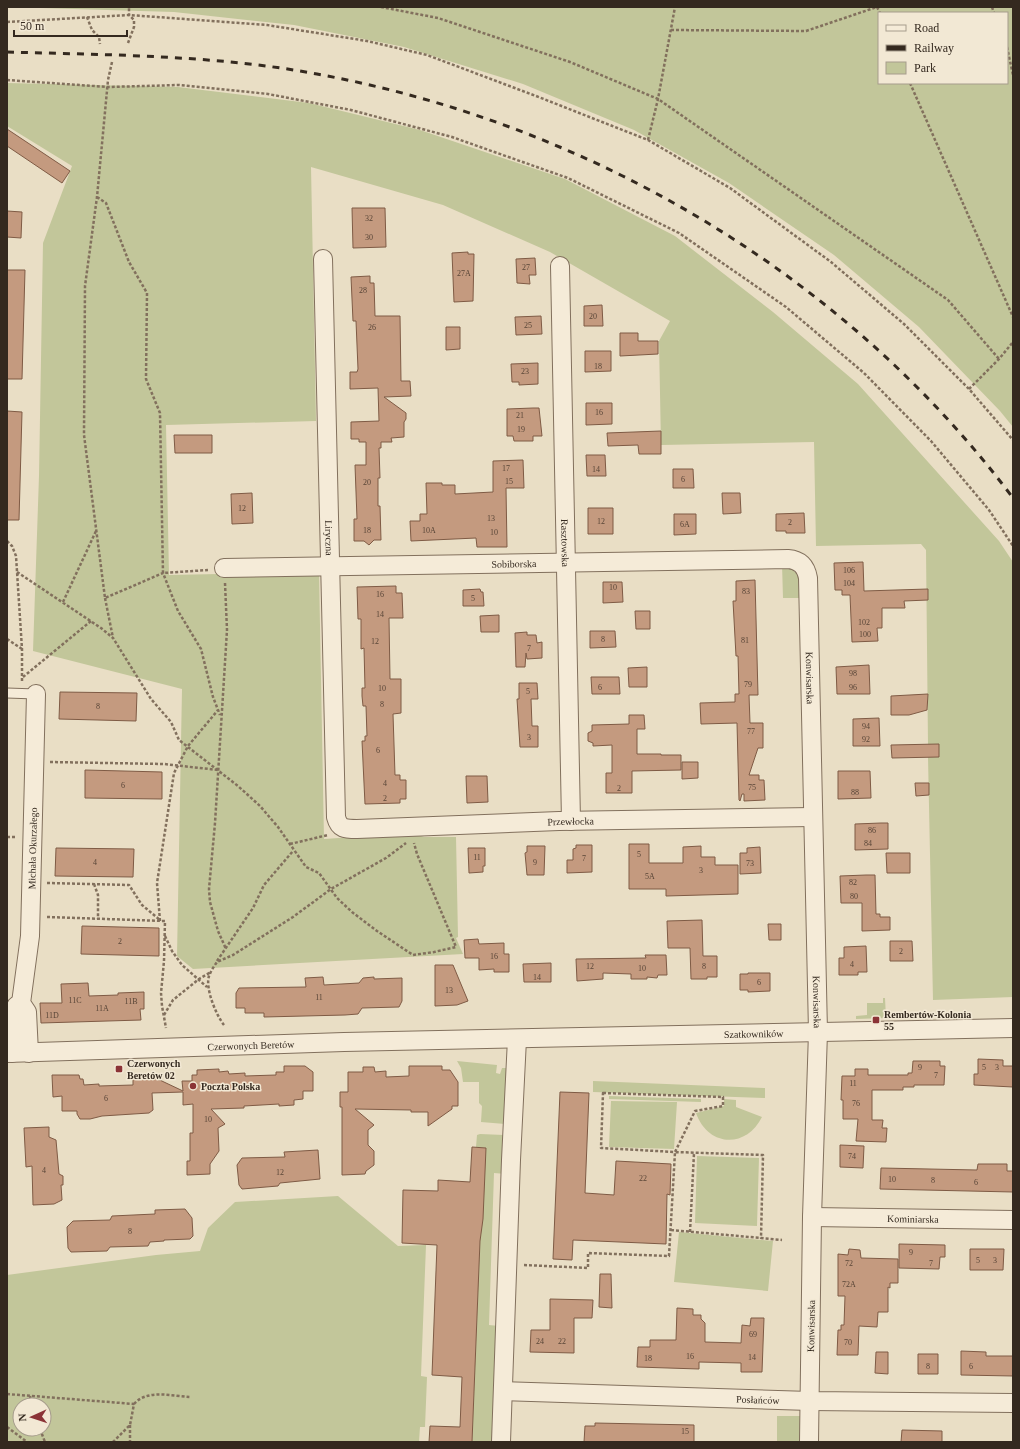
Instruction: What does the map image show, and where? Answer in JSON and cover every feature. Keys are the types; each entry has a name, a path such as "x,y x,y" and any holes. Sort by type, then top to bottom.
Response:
{"street":[{"name":"Liryczna","path":"323,259 330,566 339,822"},
{"name":"Rasztowska","path":"560,266 571,821"},
{"name":"Sobiborska","path":"224,568 788,559 793,559 802,564"},
{"name":"Konwisarska","path":"802,564 807,571 808,578 812,817 818,1032 812,1217 809,1442"},
{"name":"Michała Okurzałego","path":"16,1053 27,1012 21,1003 30,936 36,694"},
{"name":"Przewłocka","path":"339,822 347,829 357,829 571,821 812,817"},
{"name":"Szatkowników","path":"494,1039 1013,1028"},
{"path":"501,1442 517,1038"},
{"name":"Czerwonych Beretów","path":"16,1053 344,1042 494,1039"},
{"name":"Kominiarska","path":"812,1217 1013,1220"},
{"name":"Posłańców","path":"503,1391 810,1401 1013,1403"}],"lane":[{"path":"7,693 36,694"}],"path":[{"path":"128,42 134,27 134,20 129,15 129,7"},
{"path":"381,7 438,18 570,62 658,99 948,300 998,359"},
{"path":"648,140 658,99 675,7"},
{"path":"671,30 806,31 877,7"},
{"path":"7,22 129,15 267,25 367,41 427,55 648,140 730,188 831,262 904,324 969,390 1013,440"},
{"path":"87,17 92,30 99,37 100,44"},
{"path":"1008,51 1013,75"},
{"path":"112,62 108,80 85,286 84,435 105,598 113,638"},
{"path":"7,80 108,87 178,85 268,94 350,110 452,136 568,178 679,234 786,307 864,373 931,441 989,510 1013,546"},
{"path":"910,84 1013,317"},
{"path":"96,197 106,203 129,262 148,293 146,379 160,413 163,573 178,611 200,649 213,697 221,718"},
{"path":"969,390 1013,342"},
{"path":"63,602 96,530"},
{"path":"7,541 12,546 16,556 22,649 22,678 32,668 91,621"},
{"path":"105,598 163,573 224,568 227,597 226,630 219,770 209,889 210,902 218,931 226,949"},
{"path":"17,572 91,621 113,638 151,699 171,722 179,740 219,770 260,806 278,827 306,867 319,873 337,898 352,912 412,955 456,947 417,854 413,838 425,832 432,825"},
{"path":"7,639 22,649"},
{"path":"160,921 157,883 174,774 188,746 218,710"},
{"path":"35,761 164,764 219,770"},
{"path":"290,844 338,833 339,822"},
{"path":"217,962 233,956 293,917 331,889 386,858 408,842"},
{"path":"224,1025 218,1018 214,1009 208,987 209,977 217,962 253,908 264,885 294,850"},
{"path":"43,881 51,883 129,885 142,905 160,921"},
{"path":"94,884 98,895 98,919"},
{"path":"30,917 165,921 161,994 163,1016 166,1028"},
{"path":"165,935 172,951 182,965 208,987"},
{"path":"163,1016 173,1000 199,979 212,971"},
{"path":"519,1265 588,1268 588,1253 670,1256 675,1152 695,1111 723,1106 723,1097 603,1093 601,1148 675,1152 694,1153 763,1155 761,1238"},
{"path":"690,1232 694,1153"},
{"path":"671,1230 782,1240"},
{"path":"7,1394 134,1404"},
{"path":"130,1442 130,1425 134,1404 139,1398 151,1395 190,1397"},
{"path":"113,1442 130,1425"},
{"path":"7,1427 27,1442"}],"green space":[{"path":"7,7 1013,7 1013,427 1000,411 919,327 834,255 729,183 634,130 523,84 404,47 294,25 174,12"},
{"path":"7,83 178,87 309,103 420,130 565,179 675,236 773,312 858,384 999,541 1013,562 1013,997 933,1000 928,757 939,756 939,745 928,745 926,550 921,544 816,546 814,442 661,445 659,341 670,321 550,252 443,205 311,167 316,421 166,425 169,575 319,572 324,839 412,833 424,837 456,837 458,937 456,938 463,954 193,969 177,956 182,689 33,651 39,476 43,243 72,166 7,126"},
{"path":"782,564 796,573 800,586 800,598 783,598"},
{"path":"883,998 885,998 886,1018 856,1019 856,1016 867,1015 867,1003 883,1003"},
{"path":"457,1061 497,1065 496,1073 500,1074 502,1068 509,1068 505,1124 481,1122 482,1106 479,1103 479,1082 463,1082 461,1068"},
{"path":"593,1081 765,1088 765,1098 593,1092"},
{"path":"609,1096 701,1099 701,1102 609,1099"},
{"path":"724,1099 736,1100 736,1107 762,1117 747,1135 737,1139 728,1140 718,1138 709,1132 702,1124 696,1113 724,1106"},
{"path":"611,1101 677,1102 674,1149 609,1147"},
{"path":"477,1135 504,1135 506,1174 494,1173 489,1325 499,1326 495,1442 472,1442 485,1148 476,1147"},
{"path":"697,1156 759,1158 757,1226 695,1223"},
{"path":"338,1196 398,1246 426,1245 421,1376 427,1377 425,1427 420,1427 419,1442 7,1442 7,1275 156,1255 200,1251 208,1228 235,1202"},
{"path":"679,1232 773,1241 768,1291 674,1282"},
{"path":"777,1416 802,1416 802,1442 777,1442"}],"building":[{"path":"7,129 70,171 62,183 7,146"},
{"path":"352,208 385,208 386,247 353,248"},
{"path":"7,211 22,212 21,238 7,237"},
{"path":"468,252 468,254 474,254 473,301 454,302 452,253"},
{"path":"535,258 536,275 529,275 530,284 517,283 516,259"},
{"path":"7,270 25,270 22,379 7,379"},
{"path":"370,276 370,283 374,283 375,316 400,316 401,381 410,381 411,396 384,397 406,413 406,419 404,422 404,437 391,438 392,442 381,442 381,448 379,448 380,478 378,478 378,506 380,506 381,540 374,540 369,545 364,541 354,541 354,519 357,519 355,465 366,465 366,442 359,442 359,439 351,439 351,422 379,421 378,388 350,389 350,372 357,372 358,369 356,321 353,321 351,277"},
{"path":"602,305 603,326 584,326 584,306"},
{"path":"541,316 542,334 516,335 515,317"},
{"path":"446,327 460,327 460,349 446,350"},
{"path":"620,333 638,333 638,341 658,341 658,354 620,356"},
{"path":"585,351 611,351 611,371 585,372"},
{"path":"538,363 538,384 519,385 519,382 512,382 511,364"},
{"path":"586,403 612,403 612,424 586,425"},
{"path":"539,408 542,436 533,436 533,441 514,441 513,436 507,436 507,409"},
{"path":"7,411 22,412 19,520 7,520"},
{"path":"661,431 661,454 639,454 638,445 608,446 607,433"},
{"path":"174,435 212,435 212,453 175,453"},
{"path":"586,455 605,455 606,476 587,476"},
{"path":"523,460 524,488 506,488 507,547 477,547 476,538 411,541 410,521 420,521 420,514 427,514 426,483 455,485 455,494 493,492 493,461"},
{"path":"673,469 693,469 694,488 673,488"},
{"path":"252,493 253,523 232,524 231,494"},
{"path":"722,493 740,493 741,513 723,514"},
{"path":"588,508 613,508 613,534 588,534"},
{"path":"804,513 805,533 786,533 786,531 776,531 776,514"},
{"path":"674,514 696,514 696,534 674,535"},
{"path":"863,562 864,591 928,589 928,600 904,601 905,608 882,608 882,628 877,628 878,641 852,642 850,595 842,595 842,590 835,590 834,563"},
{"path":"755,580 758,695 749,695 750,723 763,723 763,748 758,748 749,775 759,775 759,780 764,780 765,800 744,801 744,794 742,794 740,801 737,723 701,724 700,703 735,702 735,694 739,694 738,656 736,656 733,601 736,601 736,581"},
{"path":"603,582 622,582 623,602 603,603"},
{"path":"396,586 396,593 402,593 403,618 389,618 390,679 401,679 401,713 393,714 395,775 400,775 400,780 406,780 406,799 400,799 400,803 365,804 362,741 365,741 365,736 367,736 366,706 363,706 362,696 362,688 365,688 364,648 361,649 361,619 358,619 357,587"},
{"path":"480,589 481,592 483,592 484,606 463,606 463,590"},
{"path":"635,611 650,611 650,629 636,629"},
{"path":"499,615 499,632 481,632 480,616"},
{"path":"590,631 615,631 616,647 590,648"},
{"path":"527,632 527,635 536,635 537,643 542,642 542,658 527,659 526,653 525,667 516,667 515,633"},
{"path":"869,665 870,694 837,694 836,667"},
{"path":"647,667 647,687 629,687 628,668"},
{"path":"591,677 619,677 620,694 592,694"},
{"path":"519,683 537,683 538,699 531,699 532,726 538,726 538,747 520,747 517,699 519,699"},
{"path":"60,692 137,693 136,721 59,719"},
{"path":"928,694 927,710 909,715 891,715 891,696"},
{"path":"629,715 644,715 645,729 637,729 637,754 681,755 681,770 632,771 632,793 606,793 606,773 612,773 612,745 593,746 593,743 588,741 588,733 592,731 592,725 629,724"},
{"path":"879,718 880,746 853,746 853,719"},
{"path":"939,744 939,757 892,758 891,745"},
{"path":"682,762 698,762 698,778 682,779"},
{"path":"85,770 162,772 162,799 85,798"},
{"path":"838,771 870,771 871,798 838,799"},
{"path":"466,776 487,776 488,802 467,803"},
{"path":"915,783 929,783 929,795 916,796"},
{"path":"888,823 888,849 855,850 855,824"},
{"path":"629,844 649,844 649,863 683,863 683,847 701,846 701,857 715,857 715,865 738,865 738,894 666,896 666,889 629,889"},
{"path":"576,845 592,845 592,872 567,873 567,860 573,860 573,849 576,848"},
{"path":"527,846 545,846 544,875 527,875 525,853 527,852"},
{"path":"760,847 761,873 740,874 740,853 747,853 747,848"},
{"path":"56,848 134,849 133,877 55,876"},
{"path":"468,848 485,848 485,866 483,866 483,872 469,873"},
{"path":"886,853 910,853 910,873 887,873"},
{"path":"875,875 876,914 880,914 880,917 890,917 890,930 862,931 862,903 841,903 840,876"},
{"path":"702,920 703,956 717,956 717,977 707,977 707,979 691,979 690,948 668,948 667,921"},
{"path":"768,924 781,924 781,940 769,940"},
{"path":"82,926 159,928 159,956 81,954"},
{"path":"478,939 479,944 504,943 504,954 509,954 509,972 494,972 494,969 479,970 479,958 465,958 464,940"},
{"path":"890,941 912,941 913,961 890,961"},
{"path":"866,946 867,972 858,972 858,975 839,975 839,958 844,958 844,947"},
{"path":"645,955 666,955 667,975 658,975 657,978 647,977 647,979 631,979 631,974 603,973 603,979 577,981 576,959 646,958"},
{"path":"551,963 551,982 524,982 523,964"},
{"path":"435,965 453,965 468,1001 457,1005 435,1006"},
{"path":"770,973 770,991 748,992 748,990 740,990 740,974"},
{"path":"323,977 324,985 359,983 363,978 374,977 374,979 402,978 402,1001 399,1007 362,1008 358,1014 345,1015 264,1017 264,1013 245,1013 245,1008 236,1008 236,993 239,988 306,987 305,978"},
{"path":"88,983 89,996 144,992 144,1009 140,1009 141,1020 41,1023 40,1003 62,1003 61,984"},
{"path":"978,1059 1003,1060 1003,1066 1013,1066 1013,1087 974,1085 974,1074 978,1074"},
{"path":"913,1061 940,1061 940,1066 945,1066 944,1085 914,1085 914,1087 903,1087 903,1090 872,1090 872,1120 883,1120 882,1128 887,1128 886,1142 856,1141 858,1119 843,1119 843,1100 841,1100 842,1076 855,1076 855,1069 868,1069 868,1075 908,1075 908,1073 912,1073"},
{"path":"284,1066 305,1066 313,1072 313,1091 303,1091 303,1099 294,1100 294,1105 279,1106 279,1104 244,1106 244,1108 211,1109 225,1124 218,1128 219,1151 210,1164 210,1174 187,1175 187,1161 190,1161 190,1133 193,1133 193,1104 183,1105 183,1092 152,1093 153,1110 149,1113 102,1116 90,1119 80,1119 77,1111 62,1111 62,1096 53,1097 52,1075 79,1075 80,1079 83,1079 84,1085 99,1084 99,1086 133,1085 133,1074 147,1074 183,1091 182,1081 192,1081 192,1075 197,1075 197,1070 219,1069 219,1072 228,1071 229,1074 245,1073 245,1076 276,1075 276,1072 284,1072"},
{"path":"409,1066 442,1066 442,1070 450,1070 458,1082 458,1106 452,1106 452,1109 428,1126 428,1112 411,1112 411,1110 355,1109 374,1125 368,1130 368,1145 374,1151 374,1165 366,1171 365,1174 342,1175 342,1107 340,1107 340,1092 348,1092 348,1072 363,1072 363,1067 374,1067 375,1072 386,1071 386,1077 409,1076"},
{"path":"560,1092 589,1093 585,1193 614,1195 616,1161 671,1164 670,1195 667,1194 666,1244 573,1240 572,1260 553,1259"},
{"path":"49,1127 49,1137 56,1140 59,1174 63,1176 63,1185 61,1185 62,1200 54,1204 33,1205 32,1166 26,1167 24,1128"},
{"path":"840,1145 864,1146 863,1168 840,1167"},
{"path":"472,1147 486,1148 483,1219 480,1241 472,1442 429,1442 430,1426 460,1427 462,1377 432,1375 437,1245 402,1243 403,1190 438,1191 438,1180 470,1182"},
{"path":"318,1150 320,1179 280,1183 278,1186 242,1189 239,1185 237,1165 242,1158 285,1157 284,1152"},
{"path":"978,1164 1007,1164 1007,1171 1013,1171 1013,1192 880,1189 881,1168 977,1170"},
{"path":"185,1209 192,1218 193,1236 190,1239 150,1242 148,1246 110,1247 107,1251 71,1252 68,1248 67,1227 73,1221 110,1220 112,1216 155,1214 155,1210"},
{"path":"899,1244 945,1245 945,1257 940,1257 939,1269 899,1268"},
{"path":"849,1249 860,1250 861,1258 898,1259 898,1283 890,1283 890,1288 888,1287 888,1312 878,1312 877,1327 859,1326 858,1355 837,1355 838,1330 841,1330 841,1325 844,1325 845,1296 838,1296 838,1254 848,1255"},
{"path":"970,1249 1004,1249 1003,1270 970,1270"},
{"path":"600,1274 611,1274 612,1308 599,1307"},
{"path":"550,1299 593,1300 592,1318 574,1318 574,1353 530,1352 531,1330 550,1330"},
{"path":"677,1308 693,1309 693,1315 701,1315 701,1319 705,1323 705,1342 741,1343 742,1325 750,1326 751,1318 764,1318 762,1372 741,1372 741,1363 699,1362 699,1369 637,1367 638,1347 650,1347 650,1340 676,1340"},
{"path":"961,1351 986,1352 986,1356 1013,1356 1013,1376 961,1375"},
{"path":"876,1352 888,1352 888,1374 875,1373"},
{"path":"918,1354 938,1354 938,1374 918,1374"},
{"path":"595,1423 694,1425 694,1442 584,1442 585,1426 595,1426"},
{"path":"902,1430 942,1431 942,1442 901,1442"}],"railway":[{"path":"7,52 201,59 317,74 418,97 517,130 613,171 705,221 791,279 872,345 946,418 1013,498"}],"place":[{"name":"Rembertów-Kolonia 55","path":"876,1020"},
{"name":"Czerwonych Beretów 02","path":"119,1069"},
{"name":"Poczta Polska","path":"193,1086"}]}
